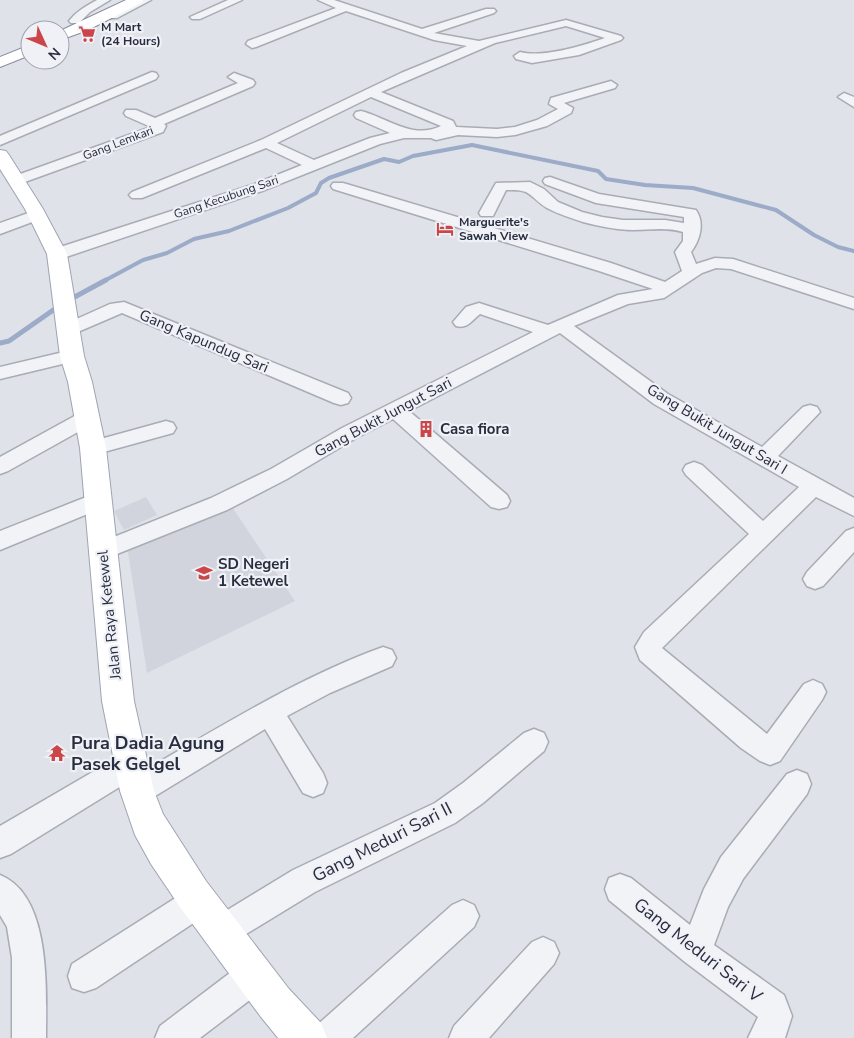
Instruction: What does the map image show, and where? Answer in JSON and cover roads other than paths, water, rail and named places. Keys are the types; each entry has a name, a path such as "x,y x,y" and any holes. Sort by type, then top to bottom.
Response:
{"main road":[{"path":"70,30 116,0"},
{"path":"70,26 136,0"},
{"path":"0,47 20,41"},
{"path":"0,51 20,42"},
{"path":"0,62 20,53"},
{"name":"Jalan Raya Ketewel","path":"0,155 17,180 57,254 67,323 93,448 118,702 134,778 148,822 199,901 306,1038"}],"street":[{"path":"79,24 86,10 105,0"},
{"path":"79,24 101,22 146,0"},
{"path":"196,17 237,0"},
{"path":"323,0 422,33 449,40 480,44"},
{"path":"252,44 345,8"},
{"path":"422,33 490,11"},
{"path":"449,40 515,22"},
{"path":"137,195 266,143 413,72 504,36 536,31 566,23 616,38 579,51 556,53 532,59 520,56"},
{"path":"0,141 152,76"},
{"name":"Gang Lemkari","path":"17,180 158,129 155,123 249,83 234,77"},
{"path":"375,141 432,138 445,132 498,133 518,130 566,110 566,108 556,104 558,100 611,85"},
{"name":"Gang Kecubung Sari","path":"57,254 257,188 375,141 404,134 435,134 450,125 376,95"},
{"path":"131,112 155,123"},
{"path":"361,115 404,134"},
{"path":"266,143 313,165"},
{"path":"83,156 97,168"},
{"path":"550,181 596,198 686,212 692,216 690,244 683,252 690,271"},
{"path":"487,213 501,186 525,185 539,192 542,198 556,206 603,222 644,226 670,224 692,230"},
{"path":"338,186 605,267 666,288"},
{"path":"0,230 37,215"},
{"name":"Gang Bukit Jungut Sari","path":"102,550 219,504 278,474 349,432 555,328 624,299 658,294 690,271 715,263 733,264 854,304"},
{"name":"Gang Kapundug Sari","path":"0,373 67,323 124,307 341,398"},
{"name":"Gang Bukit Jungut Sari I","path":"462,322 472,310 479,308 555,328 661,399 854,508"},
{"path":"395,409 499,501"},
{"path":"764,457 810,412"},
{"path":"0,466 87,418"},
{"path":"93,448 166,428"},
{"path":"694,470 764,535"},
{"path":"813,692 770,752 649,652 648,647 653,640 814,486"},
{"path":"0,541 99,500"},
{"path":"815,579 854,537"},
{"path":"0,843 270,712 321,685 383,658"},
{"path":"270,712 313,783"},
{"name":"Gang Meduri Sari II","path":"222,931 304,881 445,813 473,793 534,742"},
{"path":"696,951 715,900 732,868 797,784"},
{"name":"Gang Meduri Sari V","path":"620,889 696,951 772,1007 776,1014 775,1022 765,1038"},
{"path":"0,890 18,913 22,924 28,965 29,1038"},
{"path":"84,976 199,901"},
{"path":"328,1038 463,916"},
{"path":"466,1038 543,953"},
{"path":"172,1038 255,975"}],"waterway":[{"path":"104,281 143,260 167,253 194,239 229,231 288,208 316,193 321,183 329,178 384,159 399,162 413,156 472,145 598,171 606,179 645,185 693,188 776,210 814,235 838,247 854,251"},
{"path":"69,300 106,280"},
{"path":"0,343 9,341 59,306"}],"place":[{"name":"M Mart (24 Hours)","path":"87,34"},
{"name":"Marguerite's Sawah View","path":"445,229"},
{"name":"Casa fiora","path":"426,429"},
{"name":"SD Negeri 1 Ketewel","path":"204,573"},
{"name":"Pura Dadia Agung Pasek Gelgel","path":"57,753"}]}
